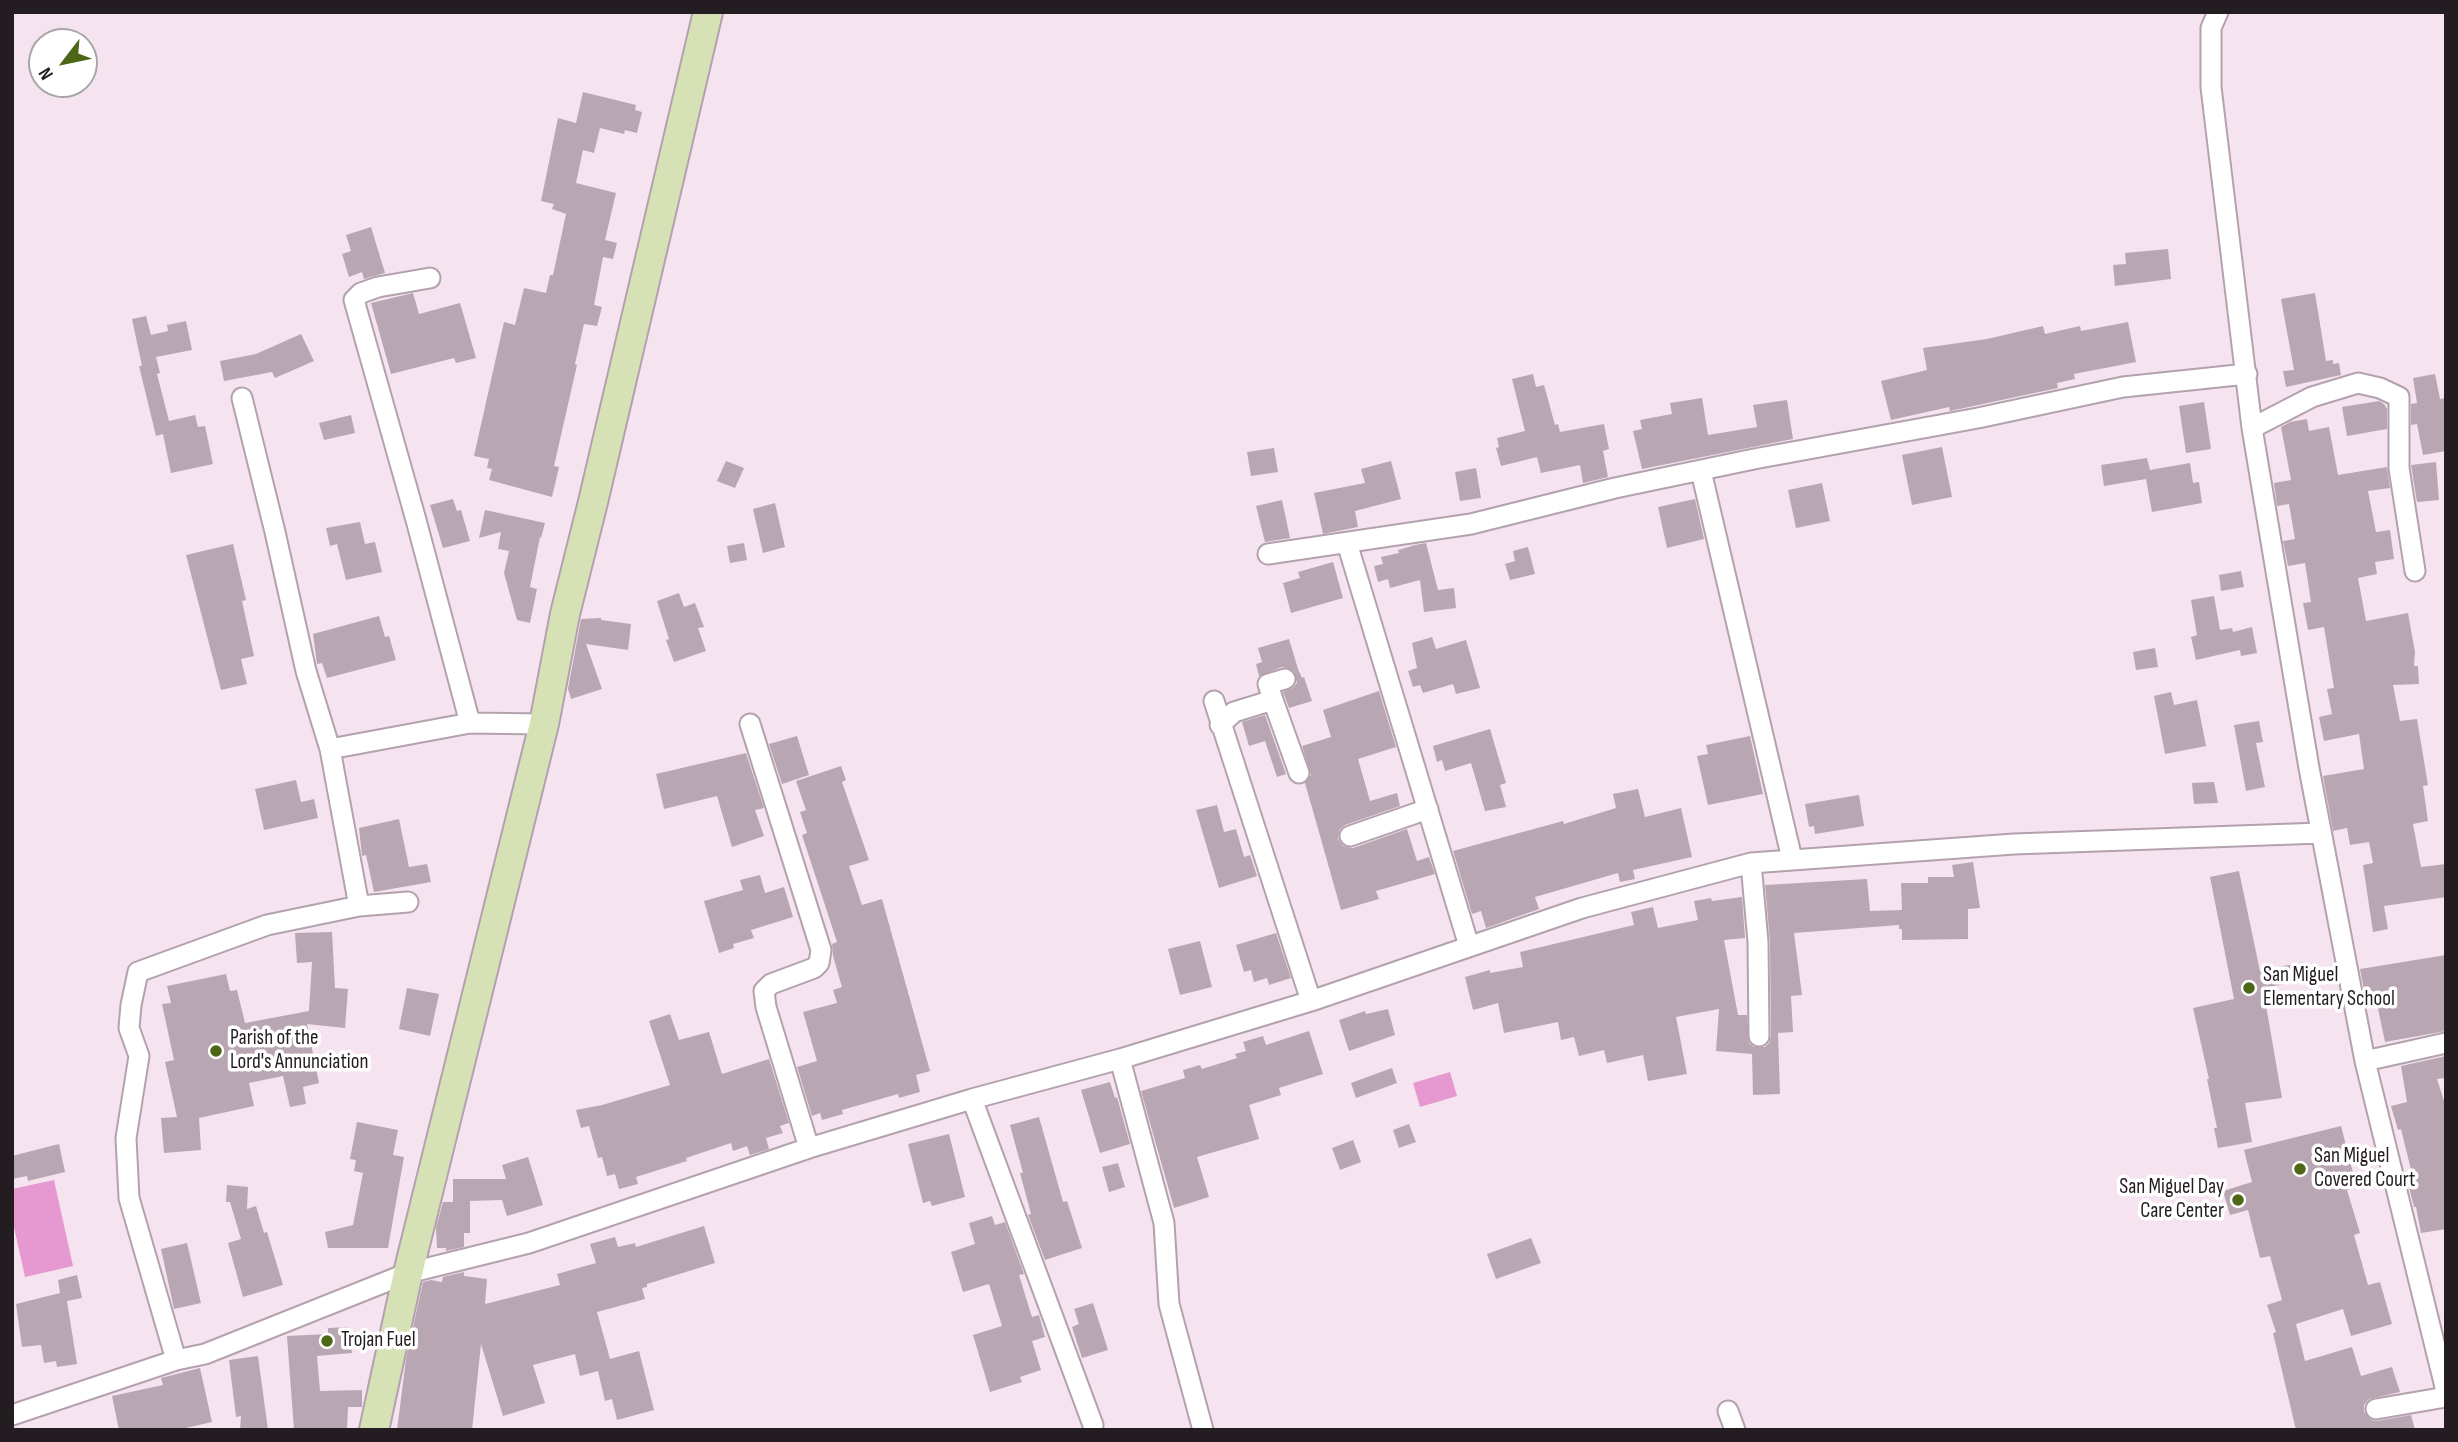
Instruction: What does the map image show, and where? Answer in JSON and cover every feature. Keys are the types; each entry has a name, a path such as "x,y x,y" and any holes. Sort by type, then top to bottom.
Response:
{"main road":[{"path":"374,1430 408,1273 544,724 565,614 708,12"}],"street":[{"path":"2218,12 2211,28 2211,87 2252,428 2322,833 2365,1061 2446,1391"},
{"path":"430,278 377,287 361,293 354,300 470,723"},
{"path":"1268,554 1471,524 1615,488 1754,459 1978,418 2123,387 2246,374"},
{"path":"2252,428 2312,397 2358,383 2380,388 2399,397 2399,468 2414,571"},
{"path":"242,398 306,671 330,749 359,906"},
{"path":"1701,471 1792,859"},
{"path":"1347,543 1469,946"},
{"path":"1285,679 1268,684 1299,773"},
{"path":"1214,701 1311,1001"},
{"path":"1220,724 1234,712 1273,701"},
{"path":"330,749 470,723 544,724"},
{"path":"750,723 821,950 819,963 814,968 771,984 763,996 809,1148"},
{"path":"1350,836 1428,809"},
{"path":"12,1415 176,1360 205,1354 408,1273 529,1243 809,1148 1311,1001 1582,908 1751,863 2014,844 2322,833"},
{"path":"1751,863 1758,942 1759,1036"},
{"path":"176,1360 129,1198 126,1138 139,1056 129,1028 138,972 267,925 359,906 408,902"},
{"path":"2365,1061 2446,1043"},
{"path":"1120,1059 1164,1223 1169,1304 1203,1430"},
{"path":"972,1099 1093,1425"},
{"path":"2376,1409 2446,1397"}],"shaded area":[{"path":"1450,1072 1457,1096 1420,1107 1413,1083"},
{"path":"54,1180 73,1266 25,1277 12,1218 12,1189"}],"building":[{"path":"583,92 636,105 635,110 642,112 637,133 625,130 624,134 600,128 594,153 583,150 576,183 616,193 605,240 617,243 613,259 603,257 594,305 602,307 597,326 584,324 554,466 559,467 552,497 489,480 492,469 487,468 489,459 474,456 504,322 515,325 524,288 546,293 550,275 553,275 566,214 552,209 554,204 541,201 558,118 576,123"},
{"path":"371,227 385,273 364,279 362,272 349,277 342,254 351,251 346,235"},
{"path":"2168,249 2171,279 2115,286 2113,265 2126,264 2125,253"},
{"path":"413,293 419,314 460,303 476,358 456,363 454,358 391,374 371,303"},
{"path":"2315,293 2326,361 2339,363 2341,375 2286,387 2283,371 2294,370 2281,299"},
{"path":"146,316 151,335 168,331 167,325 186,321 192,350 156,357 160,373 157,374 169,421 195,415 198,427 205,426 213,464 171,473 163,434 156,436 139,366 142,366 132,319"},
{"path":"2128,322 2136,362 2074,374 2075,379 2057,383 2058,388 1950,411 1949,407 1891,420 1881,381 1927,370 1923,348 1987,339 2043,326 2045,334 2080,326 2081,331"},
{"path":"301,334 314,361 275,378 272,372 224,381 220,361 256,354"},
{"path":"1533,374 1536,387 1544,385 1555,425 1558,424 1560,432 1604,424 1609,449 1603,451 1608,477 1583,483 1580,465 1541,473 1537,457 1501,466 1496,448 1499,447 1497,438 1525,431 1512,379"},
{"path":"2435,374 2440,399 2446,398 2446,451 2423,455 2417,424 2411,425 2411,404 2417,403 2413,378"},
{"path":"1702,398 1708,435 1757,427 1753,405 1787,400 1793,439 1642,469 1633,431 1642,429 1640,420 1672,414 1670,403"},
{"path":"2379,401 2387,409 2387,429 2347,436 2342,407"},
{"path":"2204,402 2211,449 2186,453 2179,406"},
{"path":"351,415 355,433 324,440 319,423"},
{"path":"2307,419 2309,431 2329,427 2338,475 2387,467 2390,488 2368,491 2376,532 2390,530 2394,559 2375,562 2377,574 2358,578 2366,621 2408,613 2415,652 2414,666 2418,666 2419,684 2393,685 2400,721 2417,719 2428,785 2423,786 2428,821 2413,824 2421,867 2446,864 2446,897 2384,906 2388,929 2373,932 2363,865 2373,863 2369,842 2350,845 2347,828 2333,831 2323,776 2364,769 2359,734 2324,741 2319,717 2332,714 2327,689 2334,688 2324,627 2308,630 2303,603 2311,602 2305,563 2288,566 2283,541 2295,539 2289,504 2277,506 2274,483 2291,480 2281,427 2290,422"},
{"path":"1942,447 1952,497 1912,505 1902,455"},
{"path":"1274,448 1278,472 1251,476 1247,452"},
{"path":"2147,458 2150,470 2190,463 2193,483 2199,482 2202,503 2152,512 2146,479 2104,486 2101,465"},
{"path":"726,461 744,468 735,488 717,481"},
{"path":"1391,461 1401,499 1355,511 1358,527 1323,534 1314,493 1365,483 1361,469"},
{"path":"2436,462 2439,500 2417,502 2411,465"},
{"path":"1476,468 1481,498 1460,501 1455,472"},
{"path":"1822,483 1830,521 1796,528 1788,490"},
{"path":"453,499 457,511 461,510 470,541 443,548 430,505"},
{"path":"1695,499 1704,539 1667,548 1658,507"},
{"path":"1282,500 1290,538 1265,542 1256,506"},
{"path":"775,503 785,547 763,553 753,509"},
{"path":"485,510 545,523 530,587 537,589 530,623 517,620 504,573 509,551 498,549 501,532 479,538"},
{"path":"360,522 365,544 375,542 382,572 346,580 337,544 330,546 326,528"},
{"path":"744,543 747,560 730,563 727,546"},
{"path":"1426,543 1438,590 1454,588 1456,608 1424,612 1420,580 1390,588 1388,579 1378,582 1374,566 1383,564 1381,557"},
{"path":"233,544 246,600 242,601 254,656 241,659 247,684 221,690 186,555"},
{"path":"1528,547 1535,574 1510,580 1505,564 1515,561 1513,551"},
{"path":"1333,562 1343,598 1291,613 1283,583 1300,578 1298,572"},
{"path":"2241,571 2244,587 2221,591 2219,575"},
{"path":"679,593 684,607 695,603 704,627 698,628 706,651 674,662 657,601"},
{"path":"2214,596 2220,630 2232,628 2233,632 2252,627 2257,653 2241,656 2240,650 2196,660 2191,637 2197,635 2191,600"},
{"path":"379,616 385,637 389,636 396,660 327,678 322,663 317,664 313,634"},
{"path":"601,618 631,624 628,650 586,644 602,689 571,699 568,689 581,619"},
{"path":"1432,637 1436,649 1466,640 1480,688 1456,694 1453,684 1423,693 1420,685 1413,687 1408,671 1417,668 1412,643"},
{"path":"1289,639 1312,701 1289,708 1283,692 1297,683 1294,671 1282,667 1259,676 1256,664 1262,662 1258,648"},
{"path":"2155,648 2158,667 2136,670 2133,652"},
{"path":"1379,691 1396,747 1358,759 1370,801 1397,793 1400,806 1345,825 1340,829 1338,839 1343,846 1353,848 1407,829 1417,861 1429,857 1435,874 1376,891 1379,899 1341,910 1305,783 1311,775 1302,746 1331,737 1323,710"},
{"path":"2171,692 2174,705 2197,700 2206,746 2165,754 2154,696"},
{"path":"1265,715 1286,774 1277,777 1265,741 1249,746 1242,722"},
{"path":"2259,721 2263,742 2256,743 2265,787 2246,791 2234,725"},
{"path":"1490,729 1506,783 1500,785 1506,807 1485,811 1471,763 1445,771 1442,760 1437,762 1433,746"},
{"path":"797,736 809,775 782,784 769,744"},
{"path":"1750,736 1763,794 1708,805 1697,756 1708,754 1706,745"},
{"path":"746,753 764,808 755,810 764,836 732,847 717,796 664,809 656,774"},
{"path":"841,766 846,780 842,782 869,860 849,866 862,905 882,899 930,1071 916,1075 920,1092 899,1098 898,1094 842,1110 843,1114 822,1120 820,1113 812,1116 797,1067 817,1061 803,1012 837,1003 833,990 842,987 833,956 832,944 837,942 802,835 807,833 800,812 806,810 796,781"},
{"path":"296,780 301,802 314,799 318,818 264,830 255,789"},
{"path":"2214,782 2218,803 2194,804 2192,783"},
{"path":"1638,789 1645,817 1681,808 1692,857 1633,870 1635,879 1620,882 1618,873 1535,897 1539,909 1486,928 1481,911 1472,914 1453,851 1563,821 1564,824 1616,808 1613,794"},
{"path":"1859,795 1864,826 1815,834 1814,826 1809,827 1805,804"},
{"path":"1217,805 1224,832 1236,829 1244,857 1250,855 1257,876 1219,888 1196,810"},
{"path":"399,819 409,867 427,864 431,882 374,892 366,855 362,856 359,828"},
{"path":"1973,862 1980,908 1968,909 1968,939 1902,940 1902,929 1899,929 1899,925 1794,933 1802,995 1791,996 1793,1032 1778,1033 1780,1094 1753,1095 1752,1054 1716,1051 1719,1009 1676,1017 1687,1074 1648,1081 1643,1055 1607,1063 1604,1050 1579,1056 1574,1037 1561,1040 1558,1022 1504,1033 1498,1003 1473,1010 1465,977 1490,970 1490,973 1523,967 1520,952 1634,925 1631,912 1653,907 1658,928 1698,920 1694,901 1742,897 1745,938 1724,940 1738,1015 1747,1015 1749,1043 1754,1047 1765,1047 1771,1036 1770,942 1765,885 1867,879 1870,911 1902,910 1901,883 1928,883 1928,877 1954,877 1952,865"},
{"path":"2239,871 2260,971 2303,962 2307,980 2263,988 2282,1098 2245,1103 2252,1142 2218,1148 2209,1079 2193,1008 2234,999 2210,877"},
{"path":"760,875 765,893 784,887 793,917 751,930 754,938 733,944 734,948 719,953 704,901 743,890 740,880"},
{"path":"332,932 335,988 348,989 345,1028 307,1024 319,1083 303,1087 306,1104 290,1107 283,1076 249,1083 254,1106 199,1118 201,1150 164,1153 161,1118 177,1117 165,1062 174,1060 162,1004 171,1003 167,986 226,974 230,991 237,990 245,1023 309,1011 312,962 297,963 295,933"},
{"path":"1276,933 1291,978 1269,985 1267,978 1254,982 1251,970 1244,972 1236,945"},
{"path":"1200,941 1212,987 1180,995 1168,949"},
{"path":"2446,955 2446,1031 2385,1042 2377,1004 2367,1006 2360,969"},
{"path":"407,988 439,994 430,1036 399,1029"},
{"path":"1388,1009 1395,1035 1349,1051 1339,1020 1365,1011 1366,1014"},
{"path":"670,1014 679,1040 709,1032 722,1074 769,1059 789,1123 780,1126 783,1133 766,1138 769,1149 750,1155 747,1146 733,1151 731,1143 686,1158 687,1161 636,1177 638,1184 619,1189 615,1174 607,1176 602,1157 598,1158 589,1126 581,1128 576,1110 670,1085 649,1021"},
{"path":"1309,1031 1323,1074 1279,1088 1281,1095 1249,1105 1259,1139 1197,1157 1209,1197 1174,1208 1141,1091 1185,1078 1183,1070 1200,1065 1202,1069 1237,1058 1235,1054 1246,1051 1243,1042 1263,1036 1266,1045"},
{"path":"2446,1056 2446,1078 2437,1079 2446,1107 2446,1229 2421,1233 2406,1175 2412,1174 2401,1129 2398,1130 2391,1106 2407,1102 2401,1066"},
{"path":"1392,1068 1397,1083 1356,1098 1351,1083"},
{"path":"1110,1082 1130,1144 1100,1153 1081,1090"},
{"path":"1039,1117 1063,1202 1067,1201 1082,1248 1045,1260 1028,1215 1031,1214 1020,1173 1023,1173 1010,1125"},
{"path":"357,1122 398,1130 393,1155 404,1157 388,1248 328,1248 325,1232 353,1225 363,1173 354,1171 356,1160 350,1159"},
{"path":"1409,1124 1416,1142 1399,1148 1393,1130"},
{"path":"2341,1126 2357,1188 2347,1190 2360,1233 2354,1235 2368,1285 2380,1282 2392,1324 2351,1336 2343,1309 2296,1324 2305,1361 2352,1347 2361,1376 2392,1367 2400,1392 2369,1399 2364,1405 2364,1412 2371,1420 2377,1421 2411,1415 2415,1430 2296,1430 2273,1333 2276,1332 2267,1305 2282,1300 2270,1256 2260,1258 2248,1210 2230,1215 2223,1191 2252,1182 2244,1150"},
{"path":"949,1134 965,1197 932,1206 930,1201 923,1203 908,1144"},
{"path":"1353,1140 1361,1162 1340,1170 1332,1148"},
{"path":"59,1144 65,1172 28,1181 27,1176 12,1179 12,1156"},
{"path":"528,1157 543,1205 507,1216 502,1200 470,1201 470,1233 464,1233 464,1247 446,1251 446,1248 437,1248 436,1227 443,1202 453,1202 453,1179 506,1179 502,1165"},
{"path":"1118,1163 1125,1187 1109,1192 1102,1167"},
{"path":"227,1185 248,1187 247,1209 256,1206 283,1285 243,1297 228,1243 241,1239 230,1202 226,1202"},
{"path":"992,1216 995,1225 1005,1222 1024,1274 1019,1275 1032,1317 1039,1315 1045,1337 1032,1341 1041,1370 1020,1377 1022,1382 990,1392 973,1335 1002,1326 989,1284 963,1292 951,1252 975,1244 969,1223"},
{"path":"704,1226 715,1263 647,1284 647,1287 642,1288 645,1299 597,1312 610,1359 639,1351 654,1410 617,1420 612,1399 605,1401 598,1371 580,1376 575,1354 533,1365 545,1403 503,1416 481,1344 472,1430 397,1430 406,1359 423,1282 442,1282 443,1277 464,1272 464,1276 487,1279 485,1304 560,1285 557,1274 596,1263 590,1244 615,1237 618,1247 635,1243 636,1247"},
{"path":"1531,1238 1541,1263 1496,1279 1487,1254"},
{"path":"187,1243 201,1303 174,1309 161,1249"},
{"path":"77,1275 82,1298 67,1301 77,1364 57,1367 56,1361 44,1363 41,1345 22,1347 16,1304 60,1293 58,1280"},
{"path":"1093,1303 1108,1350 1082,1358 1072,1327 1079,1324 1074,1309"},
{"path":"349,1327 352,1353 317,1356 320,1391 362,1390 362,1407 348,1407 347,1430 294,1430 287,1336 328,1334 328,1328"},
{"path":"258,1356 268,1430 240,1430 241,1416 236,1417 229,1360"},
{"path":"200,1368 212,1422 177,1430 119,1430 112,1396 163,1385 161,1378"}],"place":[{"name":"San Miguel Elementary School","path":"2249,988"},
{"name":"Parish of the Lord's Annunciation","path":"216,1051"},
{"name":"San Miguel Covered Court","path":"2300,1169"},
{"name":"San Miguel Day Care Center","path":"2238,1200"},
{"name":"Trojan Fuel","path":"327,1341"}]}
